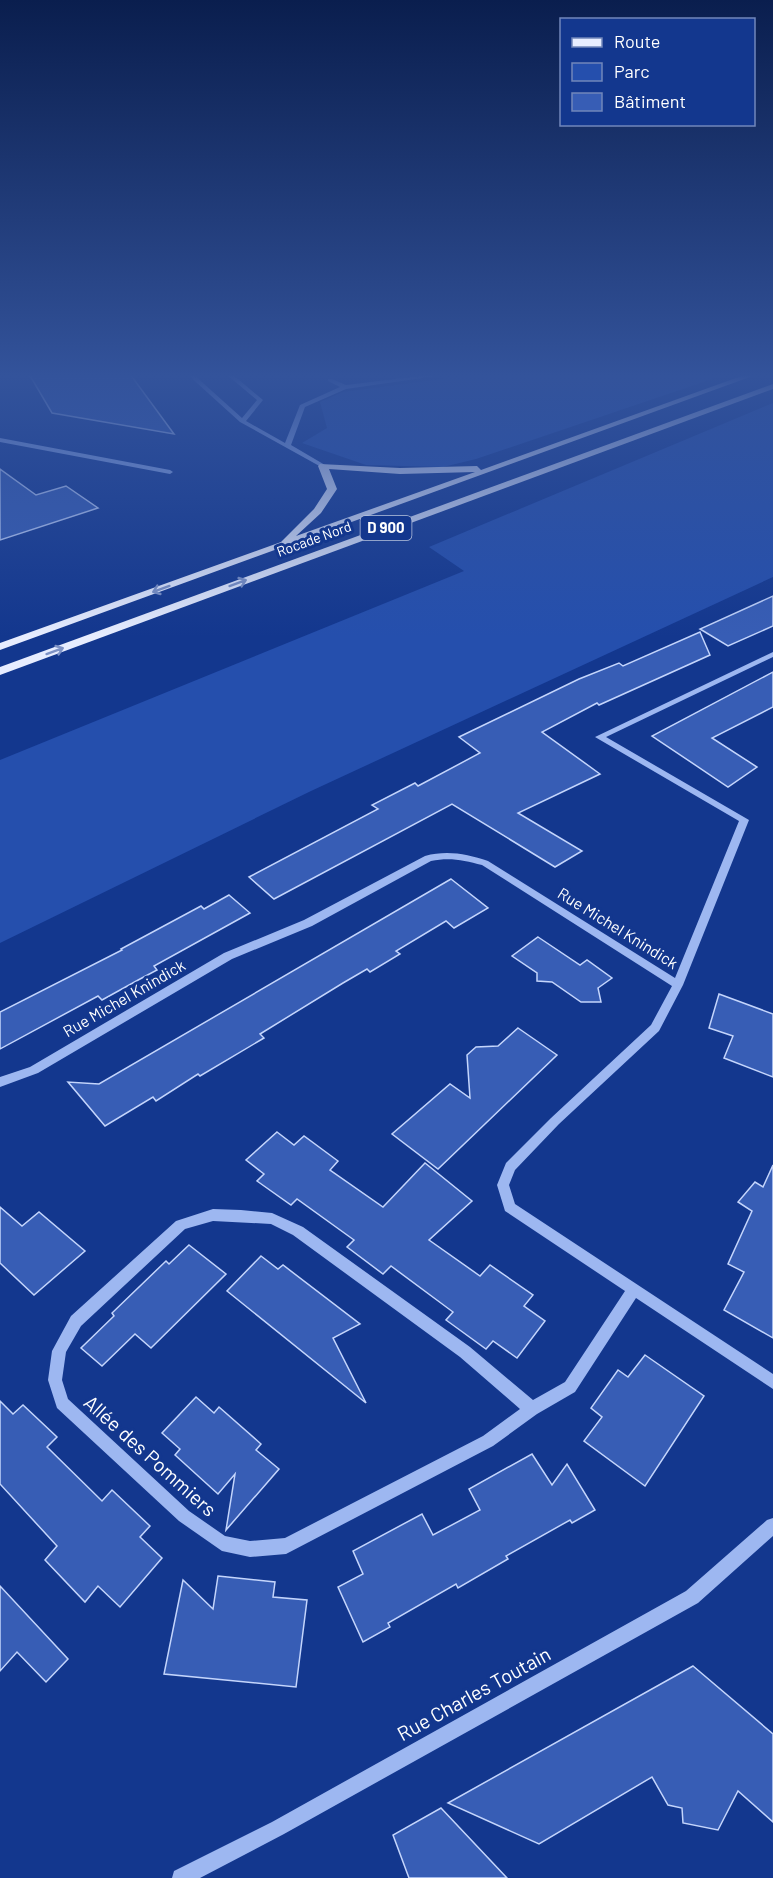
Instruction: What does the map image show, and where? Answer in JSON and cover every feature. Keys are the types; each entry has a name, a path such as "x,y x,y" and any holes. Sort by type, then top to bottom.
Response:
{"main road":[{"name":"Rocade Nord","path":"0,647 275,549 510,462"},
{"name":"Rocade Nord","path":"0,671 568,462"},
{"path":"275,549 303,525 328,497 332,489 323,466 366,472 420,473 492,468"}],"street":[{"path":"115,462 170,472"},
{"path":"315,462 323,466"},
{"path":"678,985 744,820 599,737 773,654"},
{"name":"Rue Michel Knindick","path":"0,1082 34,1070 228,956 308,923 428,858 447,854 464,856 485,863 678,985 655,1029 555,1121 510,1167 503,1185 510,1207 773,1382"},
{"name":"Allée des Pommiers","path":"532,1409 465,1352 298,1231 272,1219 241,1216 213,1215 181,1225 76,1321 59,1351 55,1380 62,1403 184,1516 222,1543 250,1550 285,1546 488,1441 532,1409 570,1387 633,1291"},
{"name":"Rue Charles Toutain","path":"181,1878 278,1828 692,1597 773,1526"}],"green space":[{"path":"356,462 465,462 443,467 366,465"},
{"path":"633,462 773,462 773,577 311,791 0,943 0,760 464,571 429,547"}],"building":[{"path":"0,469 36,495 66,486 98,508 0,540"},
{"path":"773,596 773,626 728,646 700,629"},
{"path":"700,632 710,655 599,705 597,703 542,732 600,774 518,813 582,851 555,867 452,804 274,899 249,877 378,809 372,805 415,783 418,786 480,753 459,737 579,679 619,663 623,666"},
{"path":"773,672 773,707 712,738 757,767 728,787 652,736"},
{"path":"451,879 488,908 454,928 446,921 396,951 400,954 370,972 367,969 343,983 260,1034 264,1038 200,1076 198,1074 156,1101 153,1097 105,1126 68,1082 99,1084"},
{"path":"229,895 250,913 154,966 157,970 102,1000 98,996 0,1049 0,1012 122,950 201,906 204,909"},
{"path":"538,937 580,965 587,960 612,978 598,988 601,1002 581,1002 552,982 537,981 537,973 512,956"},
{"path":"719,994 773,1014 773,1077 724,1058 733,1036 709,1028"},
{"path":"518,1028 557,1055 438,1169 392,1134 450,1084 470,1098 467,1055 476,1047 498,1046"},
{"path":"277,1132 294,1145 304,1136 338,1161 330,1170 383,1207 425,1163 472,1201 429,1240 480,1276 490,1265 533,1295 524,1306 545,1321 517,1358 493,1341 486,1349 446,1320 453,1312 391,1266 383,1274 347,1247 354,1240 297,1199 291,1205 257,1181 264,1174 246,1160"},
{"path":"773,1165 773,1338 724,1310 744,1272 728,1264 752,1211 738,1202 755,1182 763,1187"},
{"path":"0,1207 22,1226 39,1212 85,1251 34,1295 0,1263"},
{"path":"189,1245 226,1274 151,1348 135,1334 102,1366 81,1348 114,1316 112,1313 166,1261 169,1264"},
{"path":"261,1256 278,1269 283,1265 360,1324 333,1338 366,1403 227,1291"},
{"path":"645,1355 704,1396 645,1486 584,1441 602,1417 591,1408 618,1370 628,1377"},
{"path":"196,1397 214,1413 219,1407 261,1444 256,1450 279,1469 226,1530 235,1474 218,1494 175,1455 180,1449 162,1433"},
{"path":"0,1401 13,1414 23,1405 57,1437 47,1447 102,1501 112,1490 150,1526 140,1537 162,1558 120,1607 98,1586 85,1602 45,1560 57,1546 0,1484"},
{"path":"532,1454 552,1485 567,1464 595,1510 572,1523 570,1520 506,1556 508,1559 458,1588 456,1584 388,1623 390,1627 363,1642 338,1587 363,1574 353,1551 422,1514 433,1535 480,1510 469,1489"},
{"path":"218,1576 275,1582 273,1597 307,1600 296,1687 164,1674 183,1580 213,1609"},
{"path":"0,1586 68,1659 46,1682 17,1652 0,1671"},
{"path":"693,1666 773,1734 773,1822 738,1791 718,1830 683,1823 682,1808 668,1805 652,1777 539,1844 448,1803"},
{"path":"441,1808 507,1878 409,1878 393,1835"}]}
